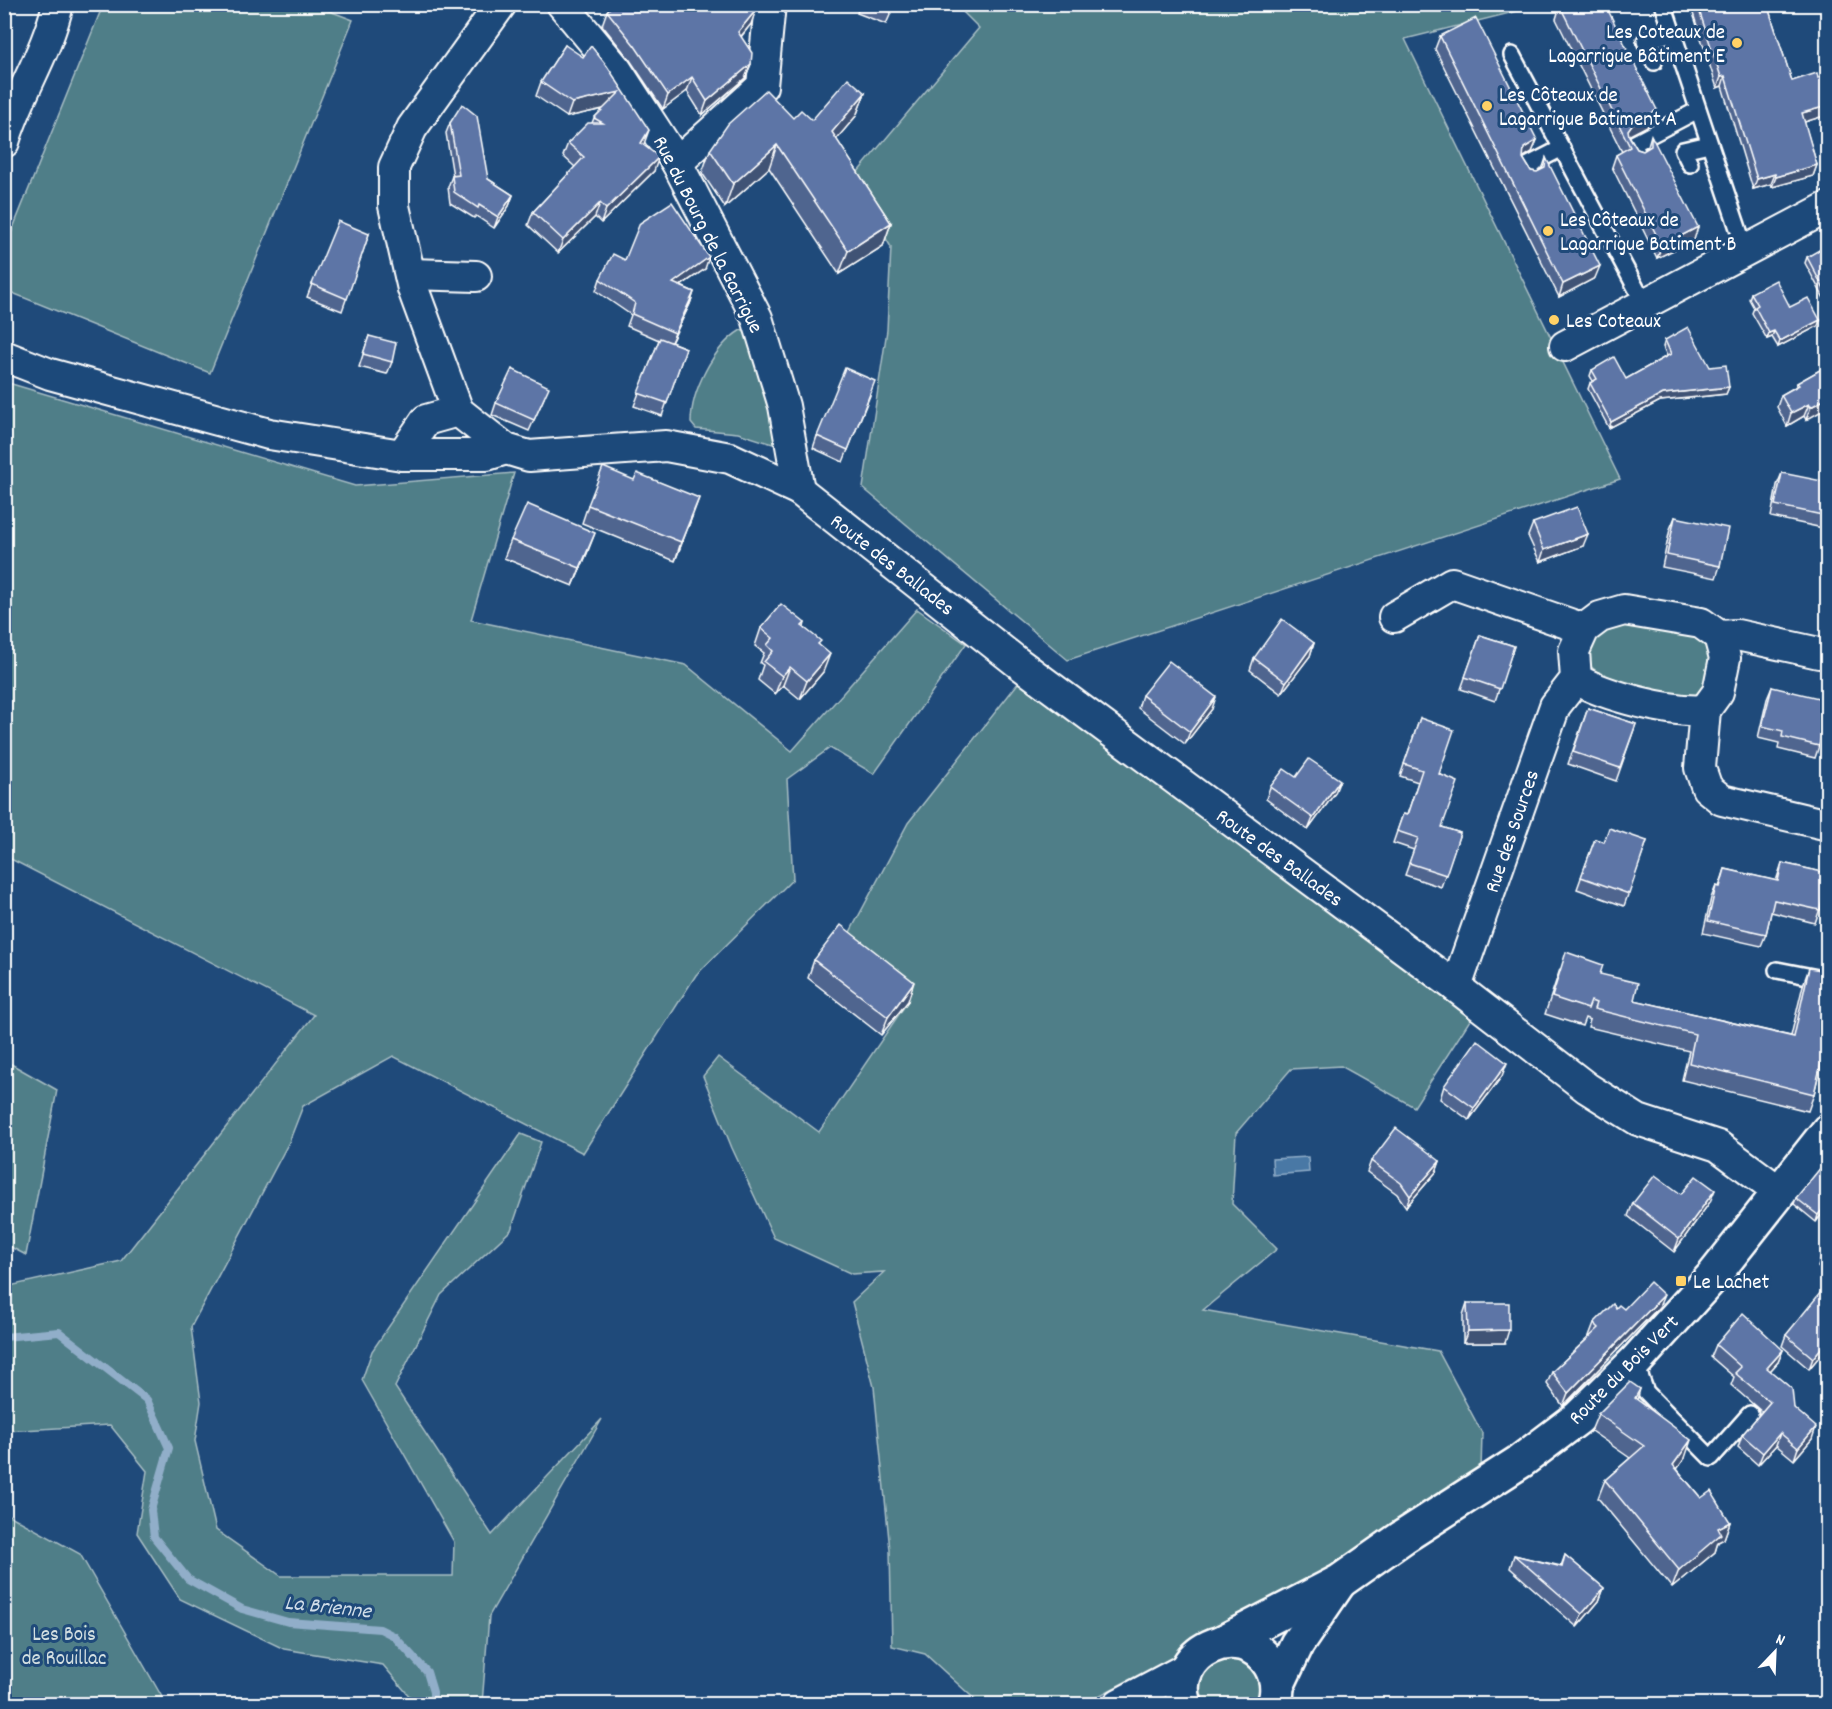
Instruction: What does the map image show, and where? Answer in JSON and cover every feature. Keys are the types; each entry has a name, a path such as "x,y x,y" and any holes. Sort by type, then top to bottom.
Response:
{"street":[{"path":"4,142 11,117 53,29 58,4"},
{"path":"501,4 412,128 394,167 394,206 410,274 458,411 506,449"},
{"name":"Rue du Bourg de la Garrigue","path":"562,4 616,69 676,163 757,318 784,406 799,490"},
{"path":"676,163 762,86 770,4"},
{"path":"1565,346 1827,207"},
{"path":"410,274 476,276"},
{"path":"4,356 50,374 269,434 402,455 487,455 506,449"},
{"path":"402,455 443,443 458,411"},
{"name":"Route des Ballades","path":"506,449 529,456 666,446 729,458 799,490 1017,662 1456,987 1587,1088 1638,1120 1718,1146 1780,1192"},
{"path":"1394,617 1452,583 1584,629"},
{"path":"1705,710 1688,712 1596,691 1576,679 1574,651 1584,629 1600,616 1624,610 1701,623 1719,636 1725,658 1718,692 1705,710 1700,768 1707,788 1722,800 1827,825"},
{"path":"1719,636 1737,635 1819,653 1827,652"},
{"name":"Rue des Sources","path":"1456,987 1555,706 1576,679"},
{"name":"Route du Bois Vert","path":"1339,1582 1402,1537 1530,1454 1578,1418 1635,1362 1714,1275 1827,1131"},
{"path":"1185,1704 1182,1682 1187,1668 1196,1655 1208,1646 1223,1642 1339,1582"},
{"path":"1276,1695 1297,1644 1339,1582"},
{"path":"1223,1642 1239,1642 1254,1647 1266,1657 1274,1671 1276,1695"},
{"path":"1119,1704 1187,1668"}],"lane":[{"path":"1663,4 1745,249"},
{"path":"1654,62 1645,40 1672,33"},
{"path":"1512,55 1645,305"},
{"path":"1638,154 1633,144 1645,132 1698,110"},
{"path":"1690,164 1683,150 1709,144"},
{"path":"1528,167 1562,148"},
{"path":"1776,970 1827,980"},
{"path":"1635,1362 1646,1392 1711,1458 1750,1414"}],"green space":[{"path":"103,5 314,5 353,20 210,373 5,290 5,248"},
{"path":"956,5 1542,5 1405,39 1620,479 1068,660 863,488 887,330 891,247 851,180 979,28"},
{"path":"741,330 756,338 775,409 776,445 738,433 696,429 691,423 699,384 721,347"},
{"path":"5,382 355,486 514,473 471,620 686,665 792,751 917,609 966,644 874,774 830,748 787,779 793,879 696,975 583,1153 393,1056 303,1106 289,1142 191,1327 201,1402 195,1441 216,1530 281,1576 453,1576 454,1542 362,1380 372,1351 521,1134 541,1142 511,1230 441,1295 395,1387 492,1535 602,1419 489,1616 482,1704 416,1704 383,1665 284,1649 180,1599 137,1533 147,1471 110,1425 5,1431 5,1287 121,1261 314,1015 5,856"},
{"path":"1608,621 1695,634 1708,643 1713,653 1705,691 1698,696 1683,698 1606,679 1589,665 1589,646"},
{"path":"1019,682 1472,1017 1414,1107 1341,1066 1291,1069 1236,1133 1232,1204 1277,1249 1203,1310 1438,1351 1482,1433 1481,1470 1349,1564 1089,1701 1071,1704 980,1704 925,1654 892,1646 890,1550 874,1387 852,1302 884,1272 852,1274 774,1238 732,1148 703,1076 718,1057 819,1132 908,1001 848,936 908,823"},
{"path":"4,1060 57,1090 26,1255 5,1244"},
{"name":"Les Bois de Rouillac","path":"5,1513 80,1554 166,1704 5,1704"},
{"path":"1242,1657 1262,1680 1260,1700 1257,1704 1205,1704 1200,1687 1202,1677 1212,1662"}],"water":[{"path":"1308,1157 1309,1172 1273,1175 1272,1159"}],"building":[{"path":"613,4 756,4 756,10 738,32 752,53 751,64 707,101 692,77 668,95 635,46 607,11"},
{"path":"871,4 894,4 891,12"},
{"path":"1564,4 1605,4 1657,110 1633,123 1628,130 1629,136 1637,149 1643,151 1651,146 1651,135 1698,227 1662,246 1616,155 1630,147 1560,6"},
{"path":"1697,4 1767,4 1792,81 1817,73 1818,78 1827,75 1827,106 1802,113 1817,165 1776,177 1775,174 1757,179 1725,76 1721,77"},
{"path":"1476,18 1537,140 1524,148 1523,158 1531,171 1537,172 1545,168 1546,158 1600,266 1563,284 1440,36"},
{"path":"565,45 583,57 591,46 607,66 649,130 641,143 659,157 606,209 600,203 563,240 533,212 584,157 568,143 588,123 603,123 594,118 620,92 572,103 541,82"},
{"path":"848,78 865,93 832,132 891,223 848,251 777,145 733,184 710,150 728,124 766,90 793,118 801,110 812,120"},
{"path":"462,104 477,116 488,179 513,195 498,217 479,205 478,208 454,192 452,176 459,175 450,123"},
{"path":"672,202 709,257 673,283 694,292 675,333 632,314 635,303 600,279 613,254 625,260 640,223"},
{"path":"338,221 369,234 347,299 312,284"},
{"path":"1826,246 1827,248 1827,295 1807,257"},
{"path":"1776,280 1790,307 1808,298 1820,320 1780,341 1774,331 1769,333 1755,307 1758,305 1751,293"},
{"path":"1688,327 1710,367 1726,365 1729,387 1663,394 1611,422 1590,383 1597,379 1592,370 1614,357 1626,379 1671,354 1665,340"},
{"path":"369,336 396,343 392,362 363,354"},
{"path":"660,338 686,348 667,403 638,393"},
{"path":"1827,366 1827,398 1811,407 1809,404 1791,413 1781,395"},
{"path":"845,368 875,381 848,450 817,436"},
{"path":"512,369 549,387 534,420 496,403"},
{"path":"603,467 634,480 637,473 699,498 681,542 588,505"},
{"path":"1782,473 1827,482 1827,516 1775,505"},
{"path":"527,504 595,533 580,568 511,540"},
{"path":"1577,507 1588,534 1544,550 1533,523"},
{"path":"1675,517 1728,528 1720,566 1667,555"},
{"path":"781,604 805,623 802,626 821,641 818,644 830,654 807,681 790,667 782,676 764,662 773,651 767,645 773,638 761,628"},
{"path":"1282,619 1314,643 1286,682 1254,658"},
{"path":"1480,635 1514,646 1500,689 1465,677"},
{"path":"1169,661 1216,697 1190,732 1142,695"},
{"path":"1772,687 1827,700 1819,746 1782,737 1783,731 1762,726"},
{"path":"1588,708 1636,724 1620,768 1573,752"},
{"path":"1420,718 1454,730 1439,774 1458,782 1442,827 1460,833 1446,875 1409,863 1418,838 1397,831 1403,814 1407,815 1422,770 1404,764"},
{"path":"1309,759 1340,780 1313,818 1270,787 1284,769 1296,777"},
{"path":"1609,828 1647,841 1629,894 1581,877 1595,839 1604,842"},
{"path":"1782,863 1827,873 1827,898 1823,897 1820,910 1774,900 1766,934 1708,921 1716,886 1720,887 1725,869 1778,881"},
{"path":"841,925 914,982 888,1017 814,960"},
{"path":"1566,952 1603,965 1600,974 1638,983 1634,1000 1794,1037 1809,968 1827,971 1827,1037 1814,1094 1689,1063 1695,1034 1594,1009 1596,1003 1591,1001 1588,1009 1552,997"},
{"path":"1477,1040 1507,1063 1474,1108 1444,1086"},
{"path":"1396,1128 1440,1161 1410,1196 1401,1183 1371,1161"},
{"path":"1822,1166 1827,1170 1827,1204 1818,1215 1796,1198"},
{"path":"1655,1175 1681,1194 1696,1176 1715,1190 1679,1239 1633,1203"},
{"path":"1827,1252 1827,1264 1821,1258"},
{"path":"1650,1282 1664,1295 1568,1393 1552,1372 1599,1328 1594,1323 1613,1304 1616,1308 1619,1305 1624,1309"},
{"path":"1825,1287 1827,1289 1827,1341 1813,1358 1786,1335"},
{"path":"1467,1303 1509,1303 1509,1330 1468,1331"},
{"path":"1743,1313 1783,1350 1767,1368 1792,1389 1794,1408 1816,1427 1798,1448 1780,1433 1763,1453 1742,1435 1770,1402 1735,1373 1741,1367 1716,1345"},
{"path":"1630,1382 1640,1389 1635,1398 1691,1440 1673,1465 1701,1498 1711,1491 1730,1522 1718,1528 1721,1534 1679,1570 1605,1480 1644,1446 1598,1414"},
{"path":"1514,1555 1562,1567 1565,1555 1604,1588 1582,1614"}],"waterway":[{"name":"La Brienne","path":"4,1337 59,1332 147,1400 169,1448 151,1510 154,1537 188,1579 242,1609 288,1622 380,1629 394,1636 427,1672 433,1692 433,1704"}],"place":[{"name":"Les Coteaux de Lagarrigue Bâtiment E","path":"1737,43"},
{"name":"Les Côteaux de Lagarrigue Batiment A","path":"1487,106"},
{"name":"Les Côteaux de Lagarrigue Batiment B","path":"1548,231"},
{"name":"Les Coteaux","path":"1554,320"},
{"name":"Le Lachet","path":"1681,1281"}]}
